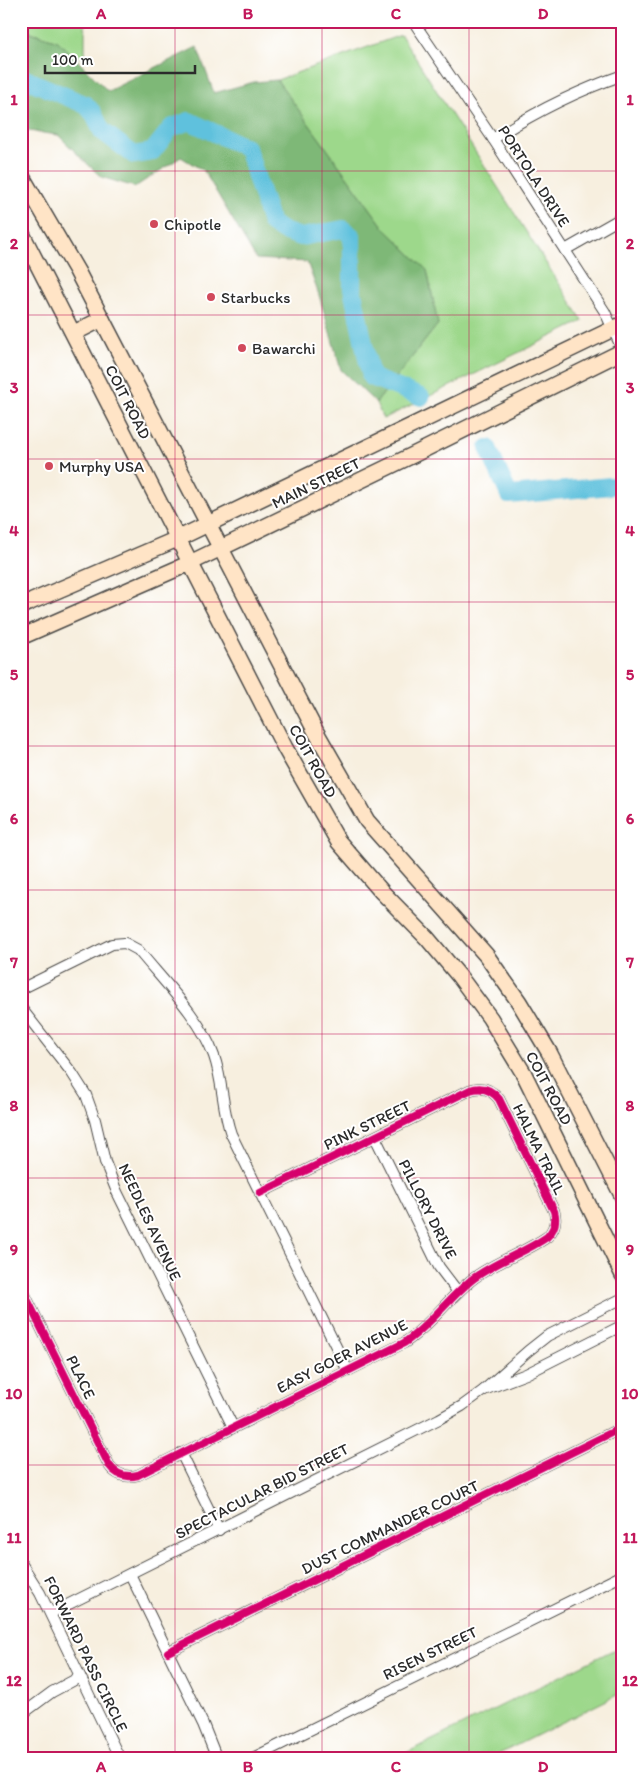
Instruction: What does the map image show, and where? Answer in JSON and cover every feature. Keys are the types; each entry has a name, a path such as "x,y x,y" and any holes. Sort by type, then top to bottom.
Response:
{"main road":[{"name":"COIT ROAD","path":"21,175 77,271 316,732 367,821 486,955 519,1002 549,1052 623,1197"},
{"name":"COIT ROAD","path":"21,232 285,748 338,841 382,892 427,938 459,976 500,1034 524,1074 623,1275"},
{"path":"74,333 102,319"},
{"name":"MAIN STREET","path":"21,606 177,539 618,327"},
{"name":"MAIN STREET","path":"21,637 220,549 623,351"}],"street":[{"name":"PORTOLA DRIVE","path":"413,21 605,312 618,327 623,351"},
{"path":"493,140 519,122 597,84 623,75"},
{"path":"565,250 623,217"},
{"path":"21,989 112,944 126,943 138,950 196,1021 207,1039 219,1072 229,1128 348,1371"},
{"name":"NEEDLES AVENUE","path":"21,1008 68,1067 86,1095 117,1192 233,1428"},
{"name":"PINK STREET","path":"260,1193 470,1090 477,1088 487,1089"},
{"name":"HALMA TRAIL","path":"487,1089 499,1099 554,1211 556,1220 554,1227"},
{"name":"PILLORY DRIVE","path":"375,1137 439,1267 458,1292"},
{"name":"EASY GOER AVENUE","path":"121,1475 138,1475 398,1346 431,1322 458,1292 489,1268 548,1237 554,1227"},
{"name":"PLACE","path":"21,1287 109,1465 121,1475"},
{"name":"SPECTACULAR BID STREET","path":"51,1613 439,1419 462,1406 484,1390 547,1336 623,1298"},
{"name":"SPECTACULAR BID STREET","path":"484,1390 526,1374 623,1325"},
{"name":"DUST COMMANDER COURT","path":"168,1652 623,1427"},
{"path":"182,1453 219,1530"},
{"name":"FORWARD PASS CIRCLE","path":"21,1563 36,1585 51,1613 120,1759"},
{"path":"130,1574 203,1724 217,1759"},
{"name":"RISEN STREET","path":"251,1759 623,1575"},
{"path":"21,1715 57,1689 80,1677"}],"green space":[{"path":"21,21 85,21 85,54 75,59 58,41 28,31 21,25"},
{"path":"21,25 28,31 58,41 108,91 197,47 214,93 254,82 277,80 385,229 427,270 438,324 376,403 341,370 319,295 307,262 256,259 204,171 181,157 135,187 101,177 58,135 21,130"},
{"path":"401,35 583,321 383,419 376,403 438,324 427,270 385,229 277,80"},
{"path":"623,1645 623,1692 489,1759 394,1759"}],"waterway":[{"path":"21,77 86,105 93,113 102,131 134,155 152,152 171,128 189,121 247,148 271,223 283,231 301,237 343,229 352,236 352,288 371,377 421,397"},
{"path":"488,448 509,495 623,485"}],"cycle path":[{"path":"21,1287 109,1465 118,1473 125,1476 134,1476 404,1343 423,1328 474,1278 547,1237 554,1228 555,1222 554,1211 499,1099 493,1093 482,1088 470,1090 260,1193"},
{"path":"168,1652 623,1427"}],"place":[{"name":"Chipotle","path":"154,224"},
{"name":"Starbucks","path":"211,297"},
{"name":"Bawarchi","path":"242,348"},
{"name":"Murphy USA","path":"49,466"}]}
